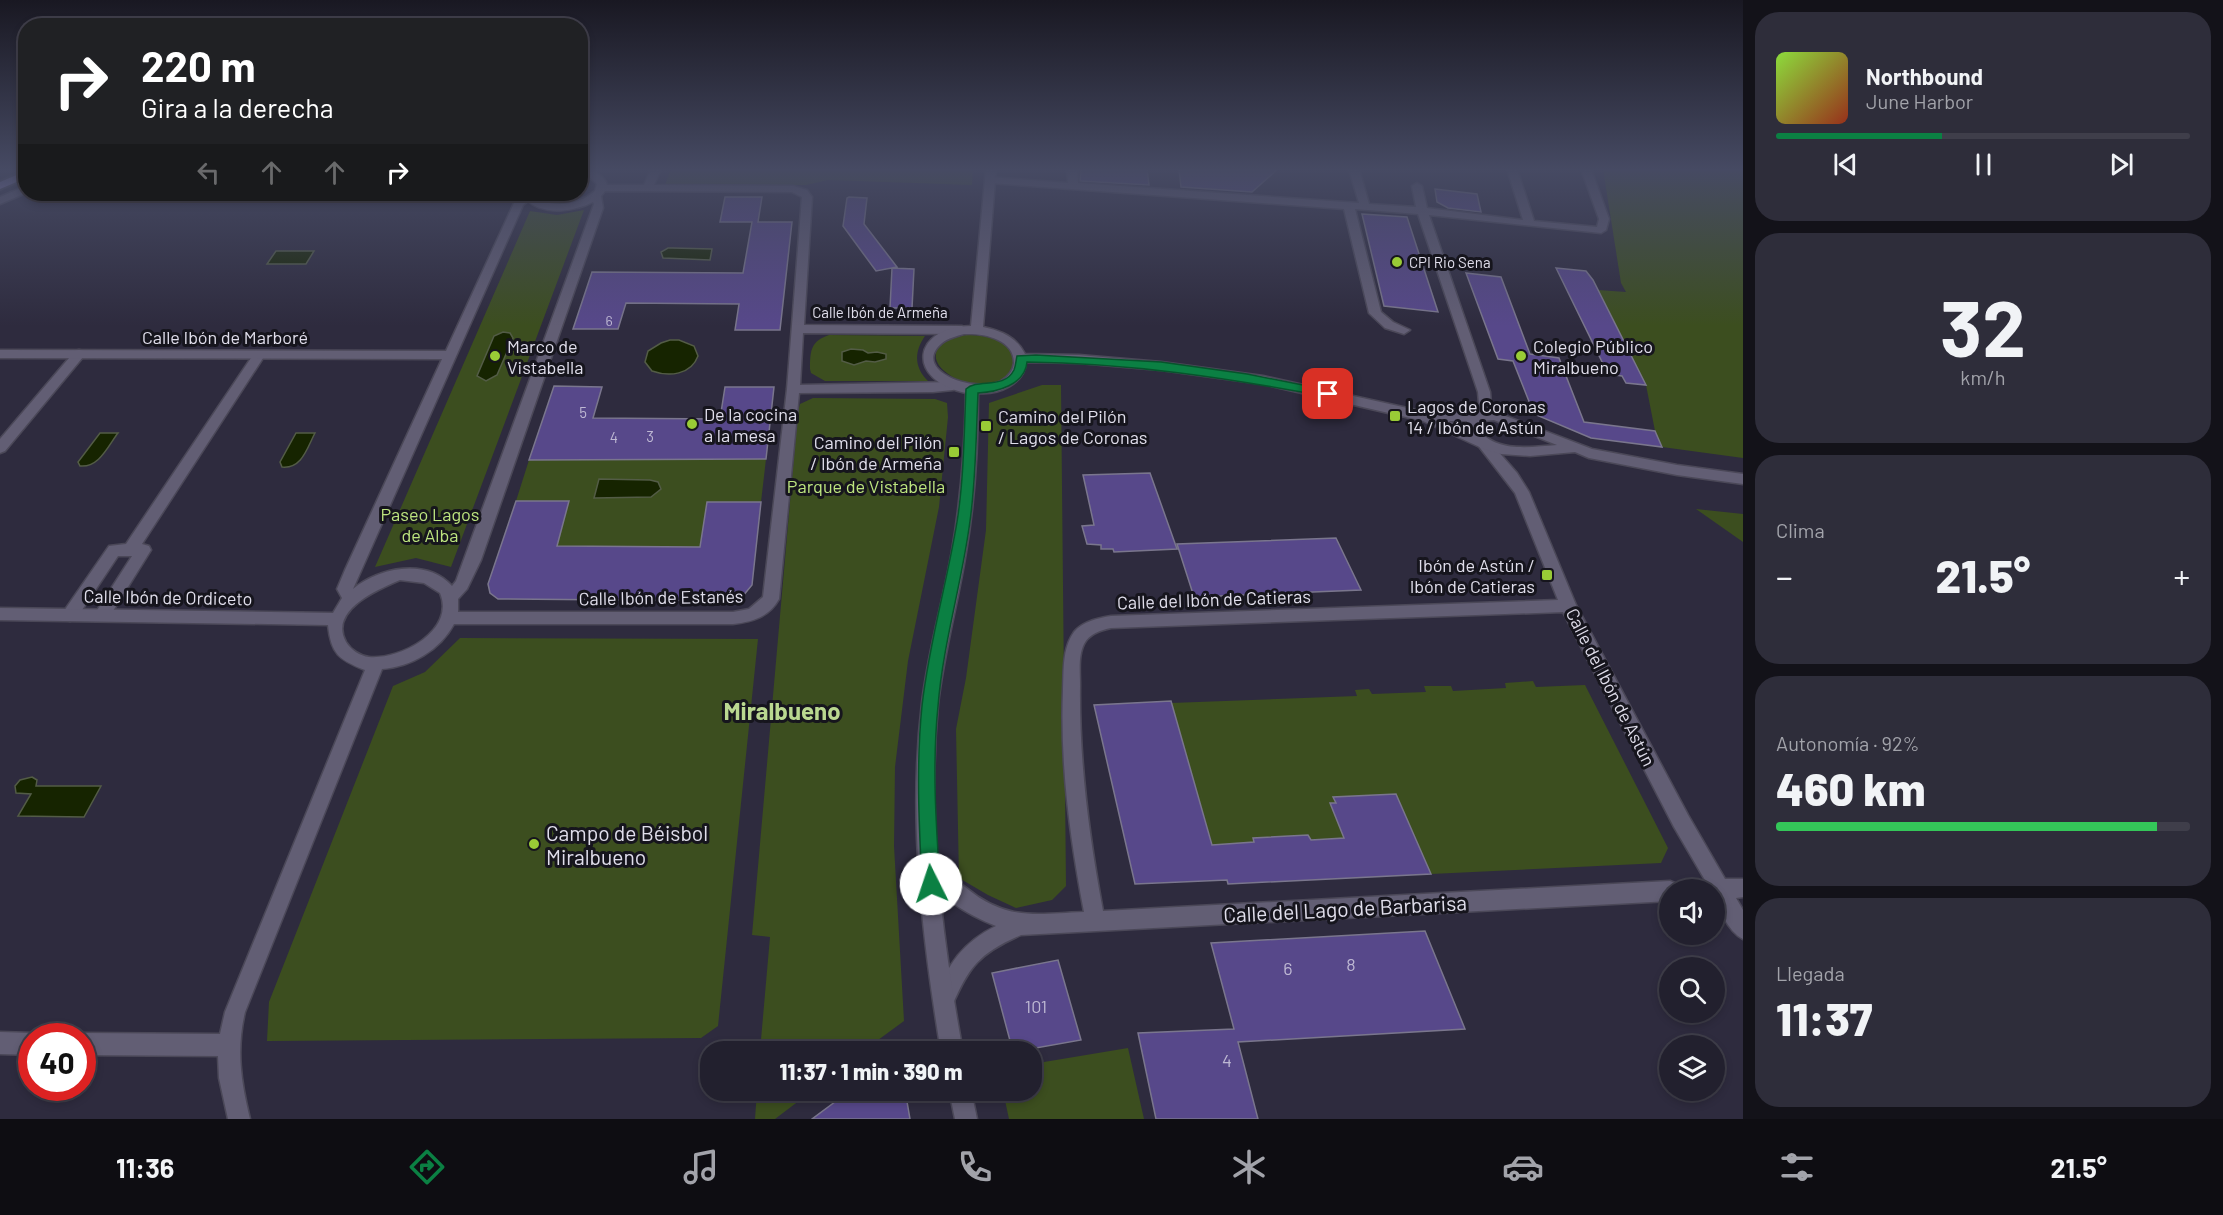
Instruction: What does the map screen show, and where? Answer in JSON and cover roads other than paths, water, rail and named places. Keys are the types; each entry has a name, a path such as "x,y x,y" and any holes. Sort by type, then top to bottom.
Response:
{"street":[{"path":"350,599 345,589 353,570 511,221"},
{"path":"450,597 462,585 472,560 593,221"},
{"name":"Calle Ibón de Estanés","path":"448,618 733,618 750,616 764,610 771,599 773,587 793,389 805,221"},
{"path":"977,330 986,221"},
{"path":"1352,221 1375,313 1389,325 1404,330"},
{"path":"1426,221 1482,386 1485,403 1480,417 1474,420 1471,429 1481,442"},
{"path":"1513,221 1601,230 1603,221"},
{"name":"Calle Ibón de Armeña","path":"798,329 962,330"},
{"path":"793,389 953,386 988,389 1009,381 1020,368 1021,358 1011,342 1001,336 977,330 962,330 939,339 931,346 927,354 928,363 933,372 953,386"},
{"name":"Calle Ibón de Marboré","path":"0,354 451,355"},
{"path":"0,448 79,354"},
{"path":"130,550 259,355"},
{"path":"1021,358 1110,361 1216,373 1328,394 1427,417 1508,452 1576,449"},
{"path":"950,1041 944,1005 925,792 930,705 937,656 964,521 970,452 972,389"},
{"path":"1427,417 1495,416 1576,449 1677,470 1743,479"},
{"path":"1510,421 1522,429 1528,439 1528,443 1521,450"},
{"name":"Calle del Ibón de Astún","path":"1481,442 1512,476 1522,492 1568,606 1706,879"},
{"path":"70,615 114,550 144,550 102,615"},
{"path":"399,574 417,574 432,578 443,586 450,597 451,607 448,618 435,638 412,654 395,661 376,664 359,662 345,656 337,645 334,633 336,619 350,599 381,579 399,574"},
{"name":"Calle del Ibón de Catieras","path":"1095,920 1080,840 1072,780 1070,726 1073,661 1076,645 1086,631 1096,625 1111,622 1568,606"},
{"name":"Calle Ibón de Ordiceto","path":"0,614 336,619"},
{"path":"238,1119 228,1074 227,1045 241,996 376,664"},
{"name":"Calle del Lago de Barbarisa","path":"930,866 946,884 977,909 1021,925"},
{"path":"1725,889 1743,888"},
{"name":"Calle del Lago de Barbarisa","path":"944,1005 957,970 971,953 981,943 1021,925 1659,892"},
{"name":"Calle del Ibón de Astún","path":"1725,906 1743,929"},
{"path":"96,1044 227,1045"},
{"path":"3,1046 18,1045"},
{"path":"962,1101 966,1119"}],"place":[{"name":"CPI Rio Sena","path":"1397,262"},
{"name":"Marco de Vistabella","path":"495,356"},
{"name":"Colegio Público Miralbueno","path":"1521,356"},
{"name":"Lagos de Coronas 14 / Ibón de Astún","path":"1395,416"},
{"name":"De la cocina a la mesa","path":"692,424"},
{"name":"Camino del Pilón / Lagos de Coronas","path":"986,426"},
{"name":"Camino del Pilón / Ibón de Armeña","path":"954,452"},
{"name":"Ibón de Astún / Ibón de Catieras","path":"1547,575"},
{"name":"Campo de Béisbol Miralbueno","path":"534,844"}],"district":[{"name":"Miralbueno","path":"782,710"}],"park label":[{"name":"Parque de Vistabella","path":"866,486"},
{"name":"Paseo Lagos de Alba","path":"430,524"}]}
